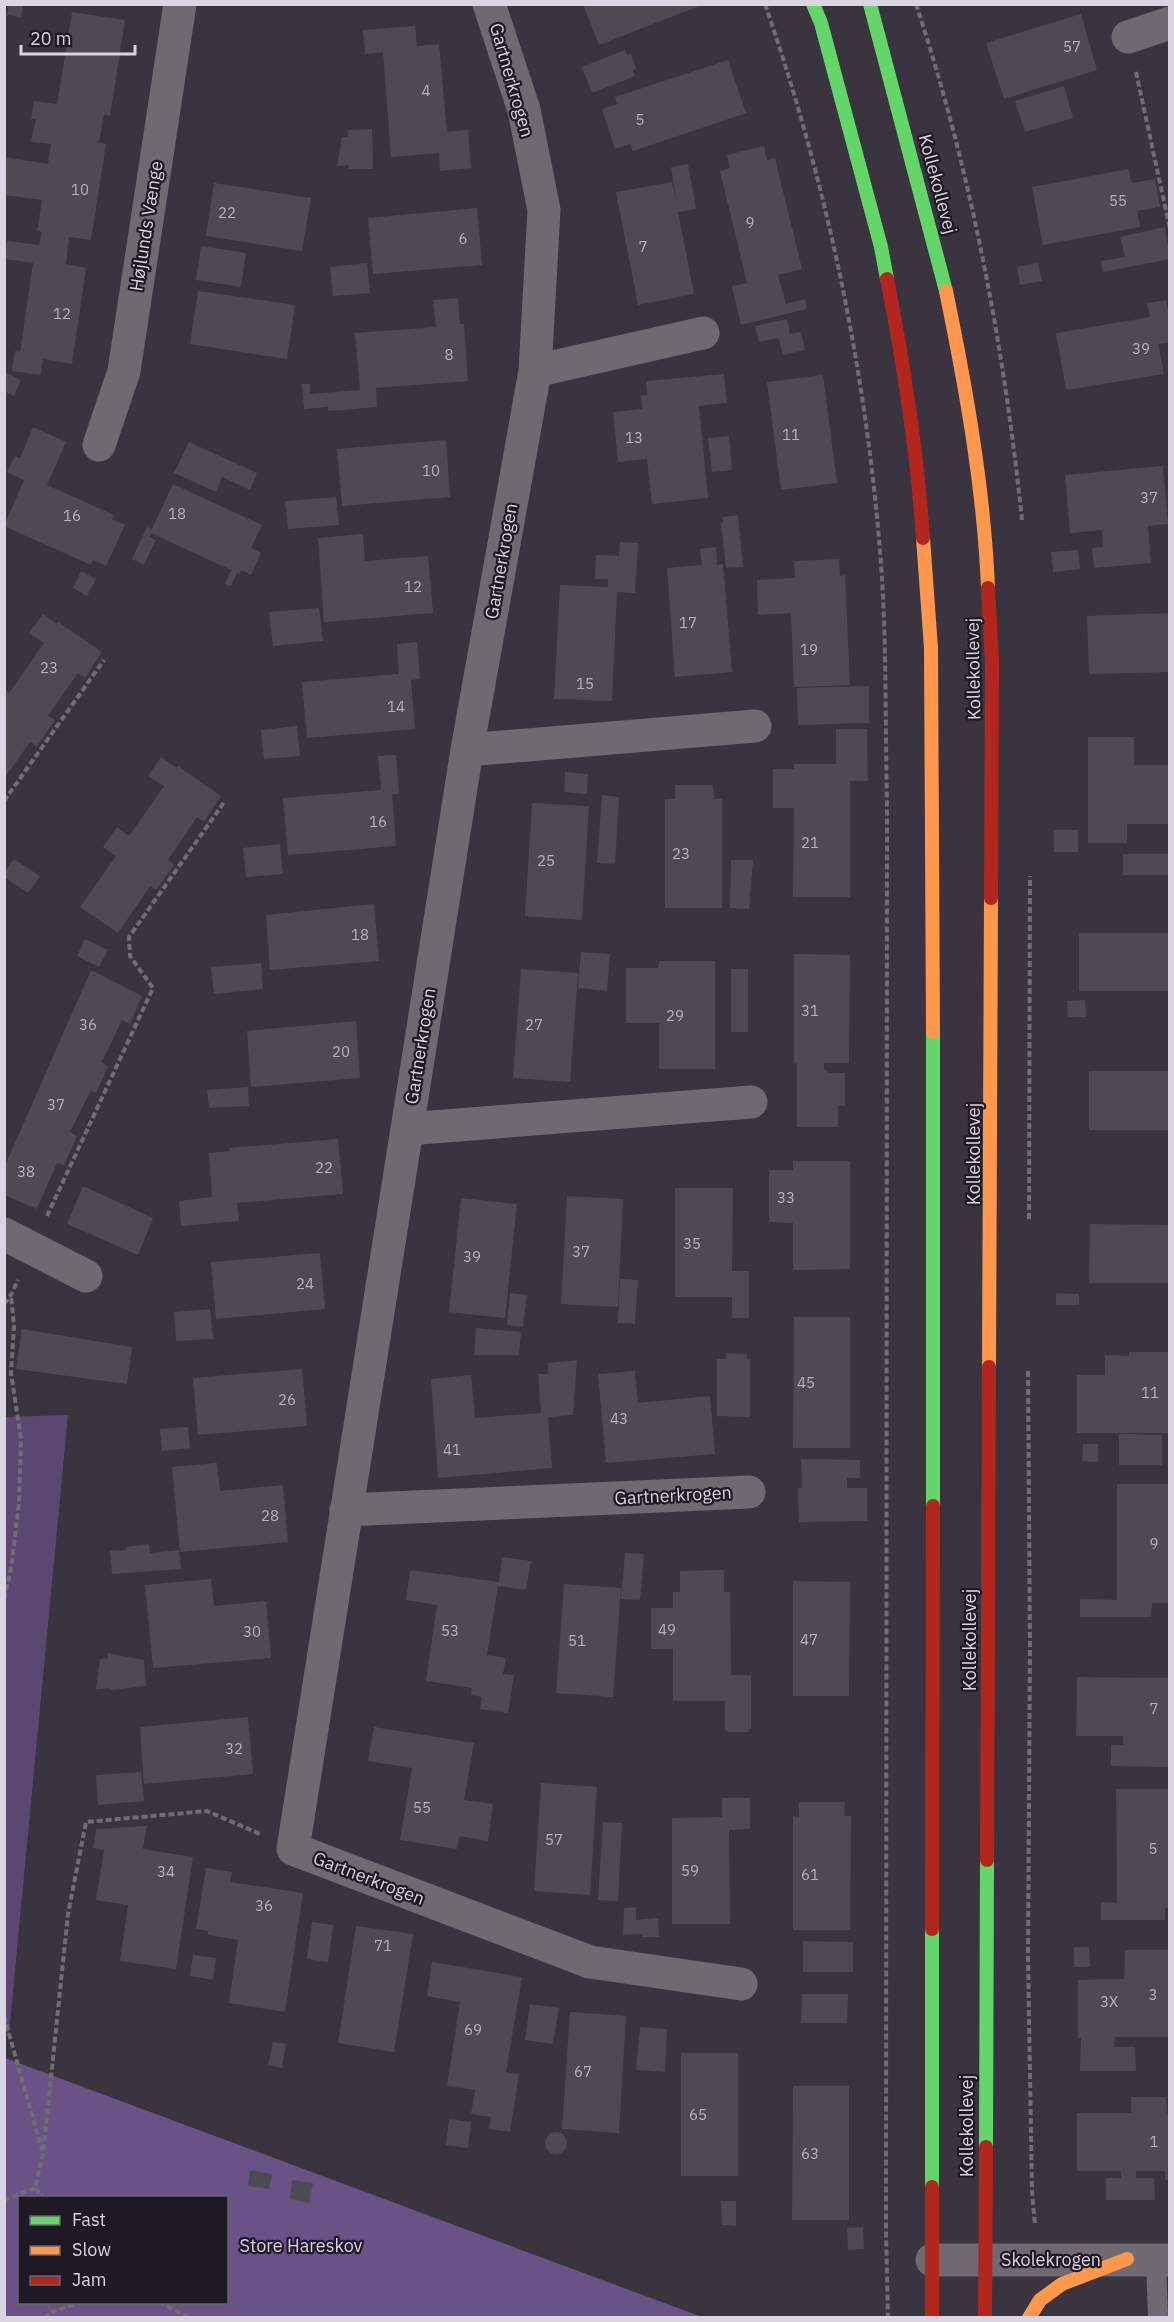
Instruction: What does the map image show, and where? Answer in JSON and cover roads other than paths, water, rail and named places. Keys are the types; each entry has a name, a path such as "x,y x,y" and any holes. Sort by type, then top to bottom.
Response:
{"street":[{"name":"Højlunds Vænge","path":"99,445 124,371 180,4"},
{"name":"Gartnerkrogen","path":"489,4 524,110 544,210 535,371 467,750 293,1849 590,1962 741,1984"},
{"name":"Kollekollevej","path":"813,4 824,34 881,247 902,357 919,473 931,648 933,912 932,2318"},
{"name":"Kollekollevej","path":"870,4 942,273 964,379 987,556 992,661 983,2259 985,2318"},
{"path":"1128,37 1170,23"},
{"path":"535,371 702,333"},
{"path":"467,750 755,726"},
{"name":"Gartnerkrogen","path":"407,1129 751,1102"},
{"path":"18,1241 86,1276"},
{"name":"Gartnerkrogen","path":"346,1510 749,1492"},
{"path":"1029,2318 1040,2300 1062,2284 1151,2259"},
{"name":"Skolekrogen","path":"932,2260 1151,2259"}],"lane":[{"path":"1151,2259 1158,2318"}],"park label":[{"name":"Store Hareskov","path":"301,2245"}]}
